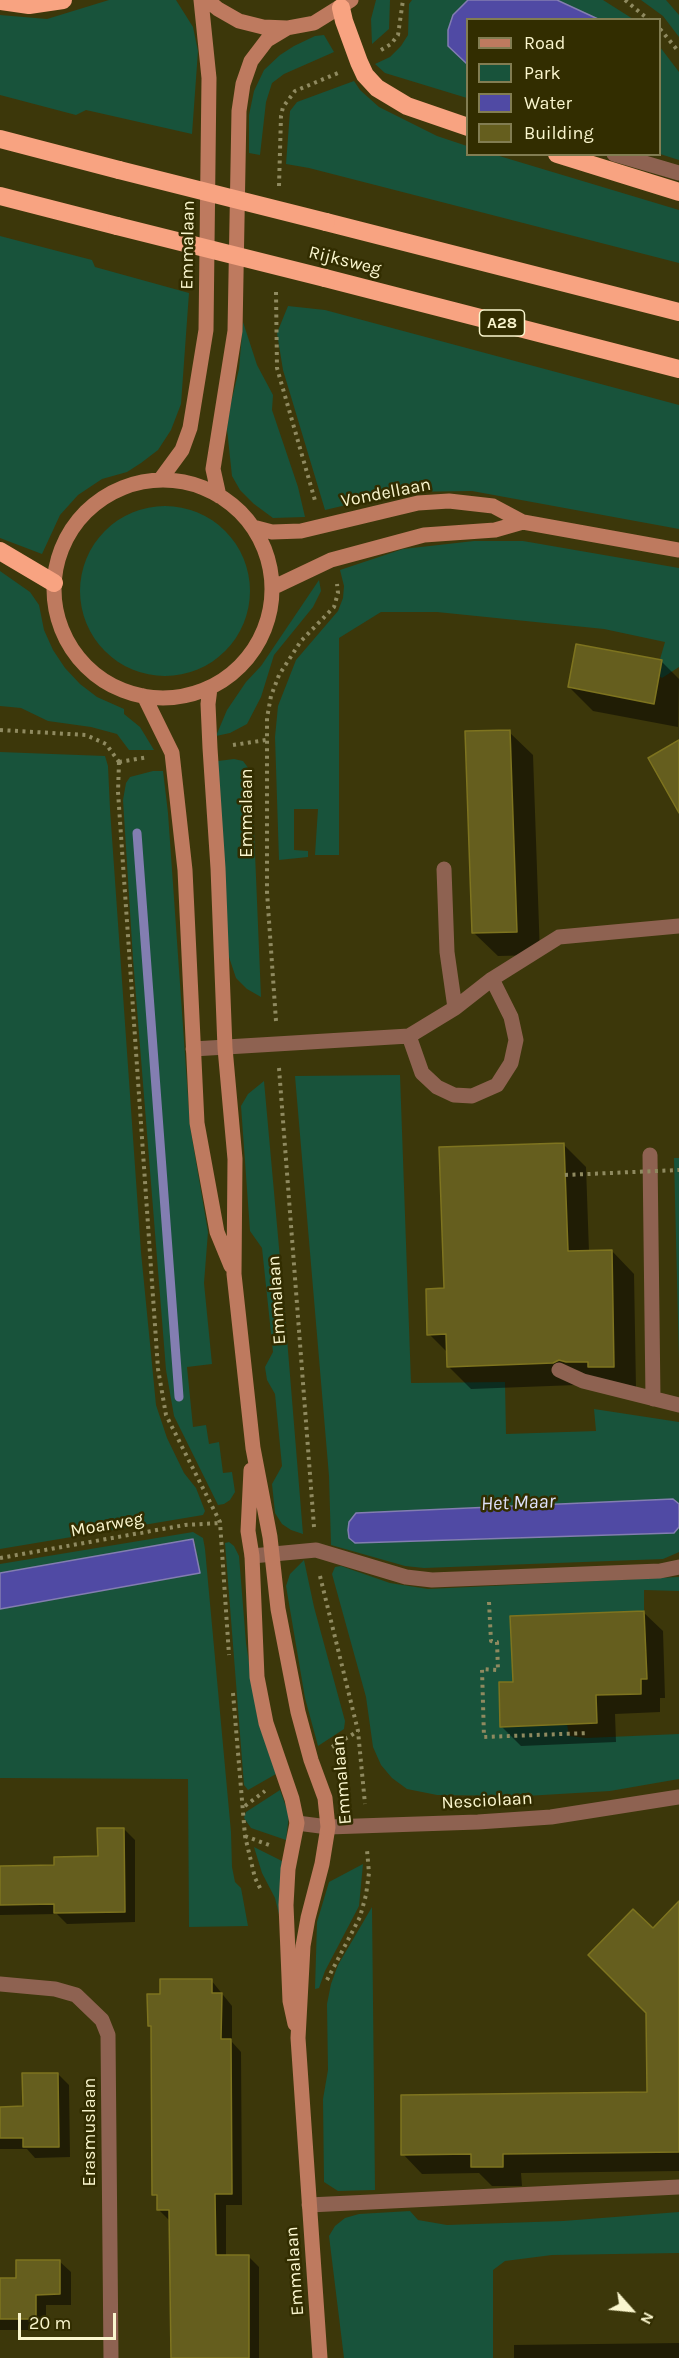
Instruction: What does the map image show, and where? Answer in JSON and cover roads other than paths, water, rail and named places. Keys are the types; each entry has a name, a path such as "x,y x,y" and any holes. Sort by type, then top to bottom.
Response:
{"highway":[{"path":"0,1 29,5 63,0"},
{"path":"346,4 344,21 359,62 365,75 377,88 407,106 462,124"},
{"name":"Rijksweg","path":"0,139 679,312"},
{"path":"563,156 679,192"},
{"name":"Rijksweg","path":"0,196 679,369"},
{"path":"0,551 54,584"}],"main road":[{"name":"Emmalaan","path":"160,480 182,450 190,428 206,330 209,78 201,0"},
{"path":"207,0 239,21 263,27 287,28 314,22 346,4"},
{"path":"219,496 213,469 235,331 239,111 243,84 251,61 267,40 287,28"},
{"path":"160,480 191,484 219,496 238,510 253,527 267,556 272,588 270,609 255,647 242,664 210,688 188,695 166,698 144,696 125,691 107,682 90,670 77,656 58,620 54,584 65,542 88,510 104,498 141,483 160,480"},
{"name":"Vondellaan","path":"253,527 272,532 301,531 417,503 449,501 493,506 523,522 679,550"},
{"name":"Vondellaan","path":"272,588 332,560 424,535 495,530 523,522"},
{"name":"Emmalaan","path":"210,688 208,704 218,868 225,1048 235,1159 234,1274 253,1448 272,1554 278,1609 298,1713 311,1760 325,1798 328,1827 303,1946 298,2038 320,2358"},
{"name":"Emmalaan","path":"144,696 172,753 184,870 199,1134 217,1232 234,1274"},
{"name":"Emmalaan","path":"253,1448 248,1531 252,1557 257,1677 266,1723 292,1799 297,1823 288,1869 286,1905 290,2001 298,2038"}],"street":[{"path":"621,156 679,173"},
{"path":"444,869 447,952 455,1008"},
{"path":"193,1049 278,1043 326,1043 409,1036 455,1008 492,979 559,937 679,926"},
{"path":"409,1036 422,1073 437,1087 454,1095 472,1096 497,1085 511,1063 516,1040 511,1017 492,979"},
{"path":"650,1155 653,1399"},
{"path":"559,1370 583,1381 676,1403 679,1406"},
{"path":"252,1557 316,1550 397,1575 432,1580 660,1571 679,1567"},
{"name":"Nesciolaan","path":"297,1823 328,1827 551,1817 679,1797"},
{"name":"Erasmuslaan","path":"0,1984 55,1989 76,1995 102,2020 108,2035 111,2358"},
{"path":"309,2205 679,2187"}],"water":[{"path":"468,0 557,0 596,18 466,18 466,63 448,46 448,30 453,15"},
{"path":"673,1499 679,1504 679,1527 674,1533 355,1543 349,1538 348,1530 349,1522 356,1513"},
{"path":"193,1539 200,1573 0,1609 0,1573"}],"waterway":[{"path":"137,833 179,1397"}],"water label":[{"name":"Het Maar","path":"518,1503"}]}
